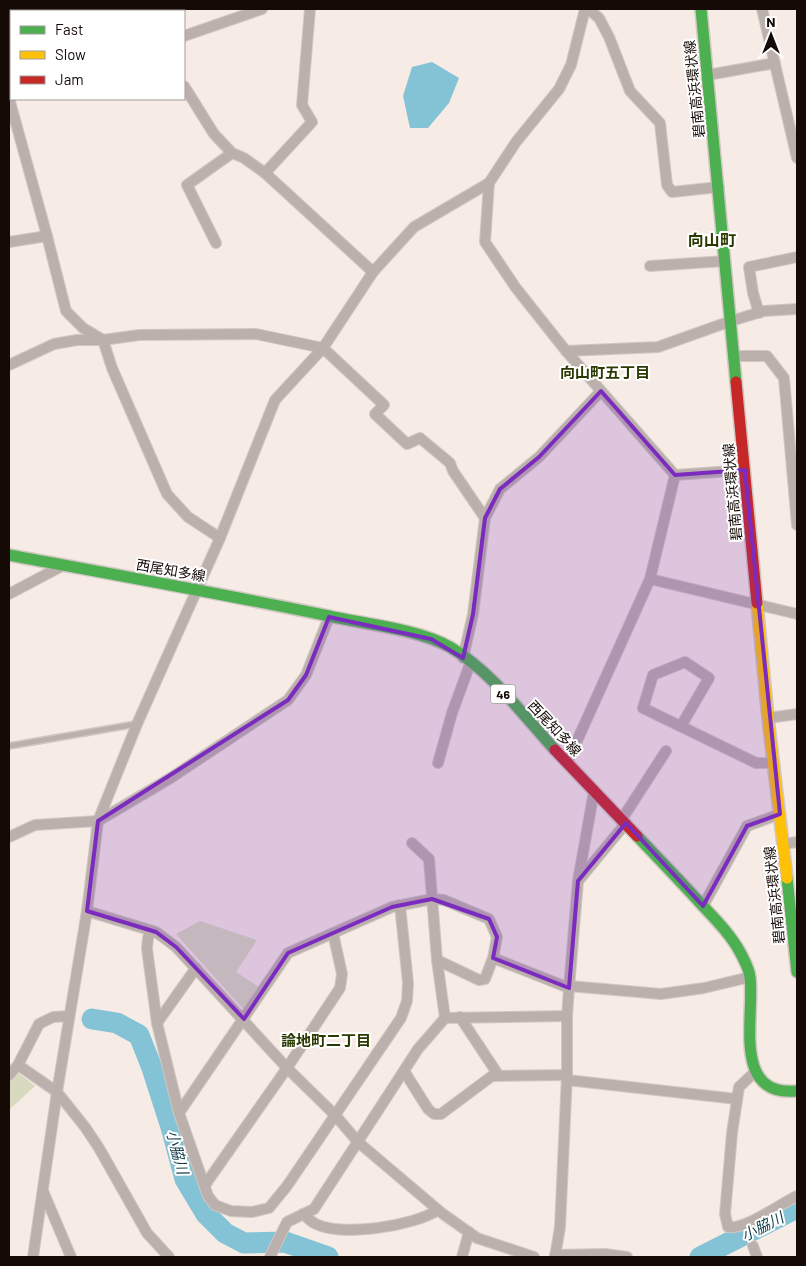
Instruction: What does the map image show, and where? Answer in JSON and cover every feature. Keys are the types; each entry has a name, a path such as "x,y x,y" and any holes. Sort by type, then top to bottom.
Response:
{"main road":[{"name":"碧南高浜環状線","path":"702,9 768,718 784,844 797,972"},
{"name":"西尾知多線","path":"9,555 198,590 329,617 431,640 449,647 488,678 732,938 742,954 750,977 749,1043 756,1071 761,1080 770,1088 783,1092 797,1091"}],"street":[{"path":"185,36 262,9"},
{"path":"265,173 312,122 302,106 310,9"},
{"path":"33,1257 57,1092 87,911 98,821 136,724 220,538 275,400 323,348 373,272 414,227 488,183 516,142 559,89 571,65 584,9"},
{"path":"588,9 599,18 609,36 630,91 660,123 667,185 672,192 719,187"},
{"path":"762,9 796,144 797,158"},
{"path":"708,75 775,63"},
{"path":"185,88 214,134 232,153 244,158 265,173 373,272"},
{"path":"9,98 48,236 66,312 83,328 103,340 112,368 168,494 188,517 220,538"},
{"path":"216,243 187,185 232,153"},
{"path":"488,183 485,242 516,288 566,351 675,476"},
{"path":"9,242 48,236"},
{"path":"759,313 753,293 749,267 797,257"},
{"path":"650,266 726,260"},
{"path":"566,351 658,347 759,313 797,309"},
{"path":"9,365 54,344 77,340 103,340 140,336 256,334 323,348 384,405 375,414 406,444 420,438 450,462 452,471 485,518"},
{"path":"735,356 767,356 784,378 797,525"},
{"path":"438,762 467,661 485,518 500,489 539,457 600,390"},
{"path":"675,476 745,470"},
{"path":"567,762 650,579 675,476"},
{"path":"9,594 62,566"},
{"path":"650,579 797,614"},
{"path":"9,836 35,825 98,821 169,779 288,700 306,675 329,617"},
{"path":"681,726 710,678 685,662 653,675 643,708 756,762 774,763"},
{"path":"768,718 797,714"},
{"path":"578,881 624,821 666,751"},
{"path":"594,790 578,881 569,987 560,1228 555,1256 606,1254 627,1257"},
{"path":"703,906 747,826 780,814"},
{"path":"784,844 797,842"},
{"path":"412,843 429,859 437,960 445,1018"},
{"path":"179,1113 288,953 392,907 432,899 444,900 489,919 497,937 493,958 485,979 479,980 437,960"},
{"path":"151,931 147,949 157,1023 179,1113 208,1196 215,1205 232,1211 252,1212 269,1208 288,1186 401,1018 407,1001 408,983 400,905"},
{"path":"87,911 156,932 176,947 244,1018 288,1068 335,1115 358,1142 438,1210 477,1238 534,1257"},
{"path":"205,1185 288,1068 340,988 342,974 333,933"},
{"path":"493,958 569,987 661,994 704,988 750,977"},
{"path":"157,1023 196,968"},
{"path":"9,1076 18,1065 39,1024 53,1017 69,1016"},
{"path":"270,1257 288,1222 314,1209 418,1049 445,1018 567,1016"},
{"path":"460,1017 499,1076"},
{"path":"18,1065 57,1092 99,1148 147,1233 169,1257"},
{"path":"404,1071 428,1109 434,1114 441,1114 492,1076 567,1078 737,1099"},
{"path":"756,1071 739,1087 732,1133 726,1205 728,1227 734,1228 746,1224 797,1196"},
{"path":"43,1190 71,1257"},
{"path":"303,1214 316,1224 366,1230 407,1222 432,1215 438,1210"},
{"path":"462,1257 469,1232"},
{"path":"753,1246 757,1257"}],"lane":[{"path":"9,746 136,724"}],"highlighted area":[{"path":"601,391 675,475 745,470 780,814 747,826 703,906 626,823 578,881 569,988 493,958 497,937 489,919 432,899 392,907 288,953 244,1019 176,947 156,932 87,911 98,821 288,700 306,675 329,617 431,639 463,658 473,614 485,518 500,489 539,457"}],"green space":[{"path":"200,921 257,940 236,972 259,987 244,1010 176,934"},
{"path":"17,1072 35,1086 9,1110 9,1081"}],"water":[{"path":"432,62 459,78 449,103 428,128 410,128 403,96 412,67"}],"waterway":[{"name":"小脇川","path":"92,1019 117,1023 139,1035 171,1127 185,1179 206,1214 225,1233 244,1243 285,1242 328,1257"},
{"name":"小脇川","path":"700,1257 797,1208"}],"traffic: fast":[{"path":"701,9 736,382"},
{"path":"9,555 209,592 407,631 423,636 450,647 480,669 555,750"},
{"path":"637,836 718,922 736,945 749,970 751,993 750,1032 754,1068 763,1081 776,1089 797,1091"},
{"path":"787,878 797,972"}],"traffic: slow":[{"path":"757,603 768,718 787,878"}],"traffic: jam":[{"path":"736,382 757,603"},
{"path":"555,750 637,836"}],"district":[{"name":"向山町","path":"712,239"},
{"name":"向山町五丁目","path":"605,372"},
{"name":"論地町二丁目","path":"326,1040"}]}
